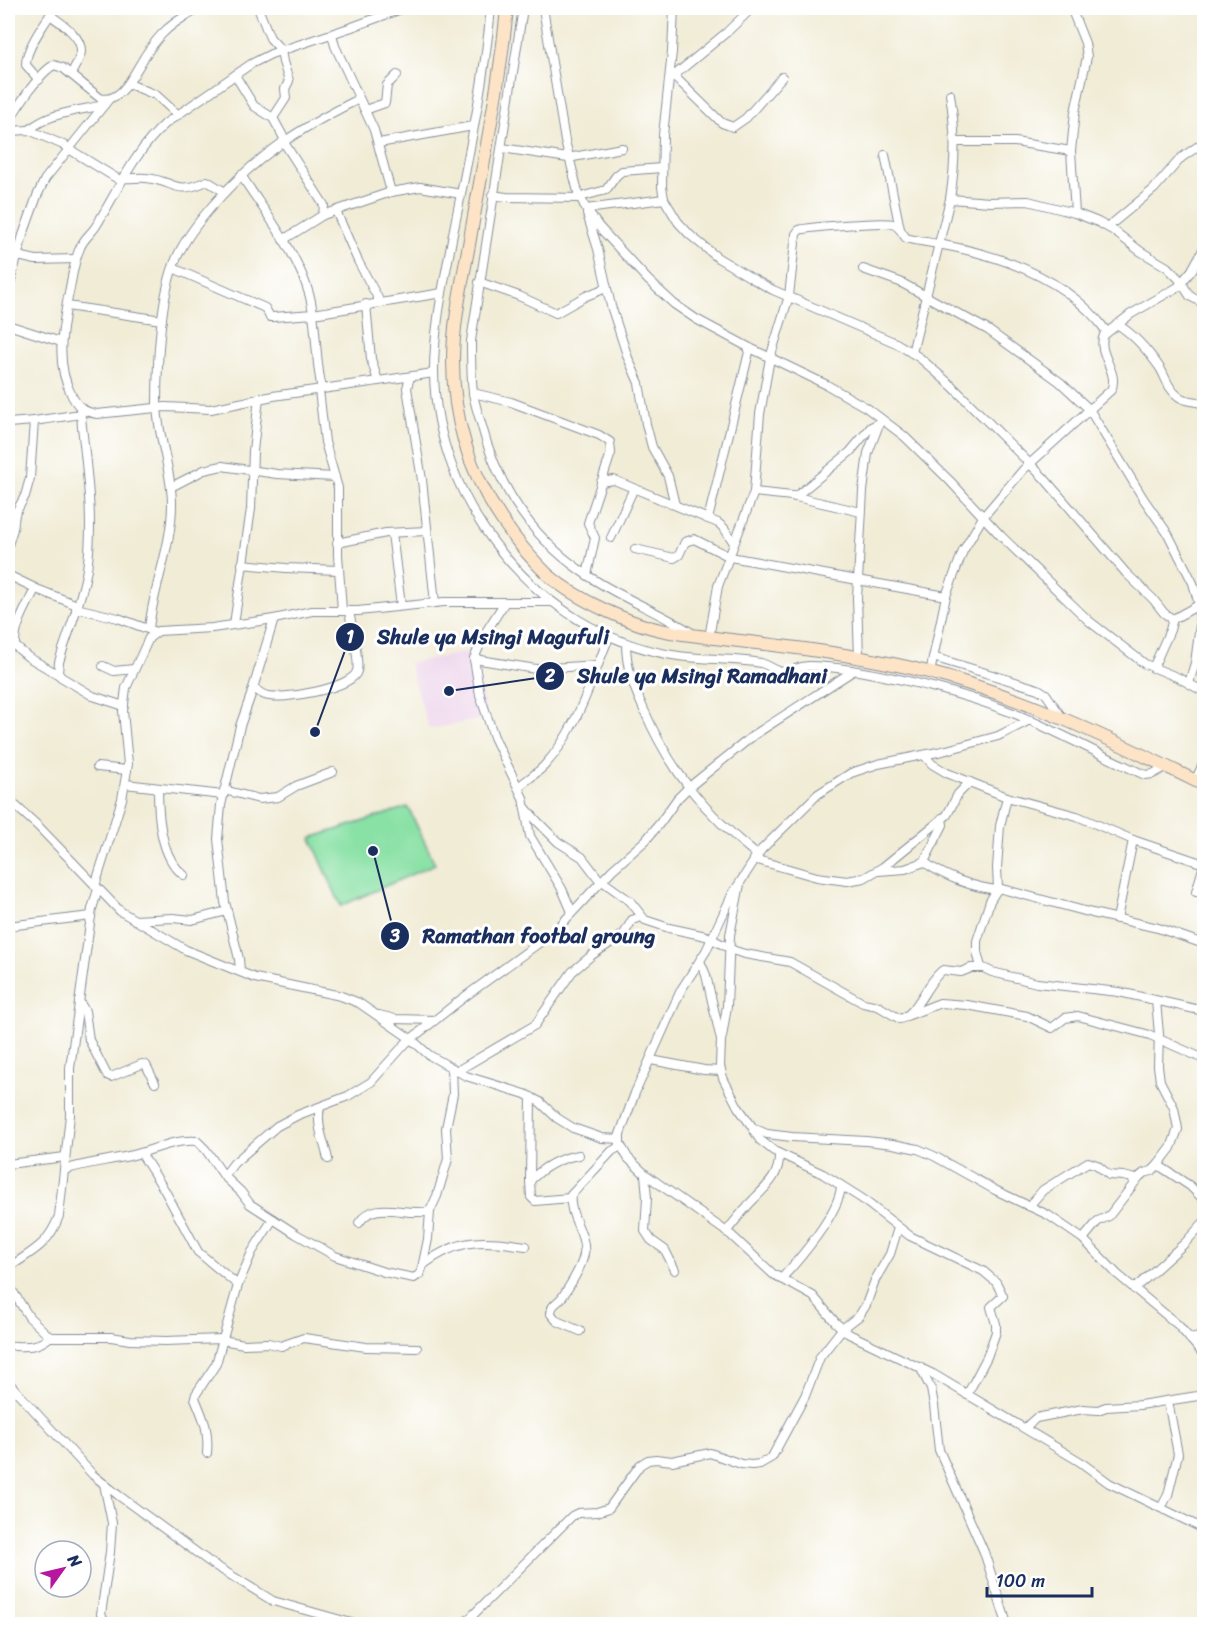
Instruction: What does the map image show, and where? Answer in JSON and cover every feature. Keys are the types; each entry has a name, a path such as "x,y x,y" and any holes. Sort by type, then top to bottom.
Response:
{"main road":[{"path":"507,8 491,118 459,300 453,359 455,396 462,436 471,465 484,492 512,535 548,574 570,591 641,626 709,638 779,645 930,673 1018,700 1200,783"}],"street":[{"path":"8,291 37,196 45,179 107,102 129,84 143,59 162,34 199,8"},
{"path":"258,8 270,38 281,50 289,81 285,89 285,102 273,118"},
{"path":"59,675 59,662 85,581 90,544 90,518 80,410 63,375 61,360 61,342 67,306 81,245 96,226 121,180 154,134 178,115 251,64 281,50 404,8"},
{"path":"491,8 473,126 438,316 434,374 439,416 448,454 466,499 484,528 524,578 551,602 587,626 626,643 674,656 762,664 781,672 812,666 853,671 925,685 1030,720 1145,775 1153,774 1165,767"},
{"path":"523,8 502,148 492,195 471,342 473,393 486,441 501,480 522,514 563,558 587,575 663,615 694,635"},
{"path":"543,8 568,158 598,249 619,333 639,383 652,447 668,476 675,505"},
{"path":"674,8 671,78 664,114 662,187 664,199 678,222 718,258 789,297 882,337 912,353 939,374 1057,493 1126,573 1154,599 1164,613 1173,618"},
{"path":"671,78 728,32 752,8"},
{"path":"1071,8 1085,43 1087,57 1075,112 1071,151 1075,213"},
{"path":"39,80 25,62 30,49 53,11 80,45 80,57 71,74"},
{"path":"332,34 335,46 379,143 391,192"},
{"path":"8,123 17,106 39,80 57,64 107,102"},
{"path":"235,75 254,106 273,118 324,205 323,215"},
{"path":"365,110 385,103 387,85 397,75"},
{"path":"671,78 722,123 733,127 746,118 782,77"},
{"path":"129,84 156,95 178,115"},
{"path":"912,353 950,199 956,142 950,94"},
{"path":"8,1268 50,1237 59,1216 70,1115 70,1068 91,916 96,887 128,770 124,706 126,688 153,630 171,521 171,487 157,407 162,320 173,268 187,237 225,192 262,156 319,119 359,99"},
{"path":"29,130 52,115 107,102"},
{"path":"379,143 473,126"},
{"path":"8,131 29,130 70,149 121,180 147,178 176,187 189,188 207,181 225,192"},
{"path":"956,142 1015,142 1071,151"},
{"path":"1108,227 1154,189 1181,158 1204,142"},
{"path":"502,148 568,158 622,148"},
{"path":"885,155 898,210 900,229"},
{"path":"492,195 517,198 581,197 606,190 622,171 662,168"},
{"path":"242,176 301,273 313,314 325,442 335,477 339,504 337,543 339,570 357,663 355,676 346,682 303,695 266,696 253,688"},
{"path":"283,240 323,215 391,192 420,187 461,194"},
{"path":"586,208 664,199"},
{"path":"950,199 990,202 1028,201 1075,213 1108,227 1140,251 1167,267 1182,283 1190,296 1204,304"},
{"path":"586,208 622,253 674,304 696,319 833,388 867,408 880,421 904,436 1082,615 1132,656 1153,668 1189,682 1204,692"},
{"path":"336,211 358,261 380,302"},
{"path":"709,638 716,591 754,492 758,427 770,358 789,297 796,234 799,230 884,223 895,225 906,238 1000,259 1049,279 1083,304 1107,332"},
{"path":"930,673 946,596 963,551 983,517 1029,464 1107,395 1113,385 1101,341 1107,332 1182,283 1204,248"},
{"path":"18,256 36,260 76,259"},
{"path":"173,268 265,308 270,317 313,314 442,293"},
{"path":"863,269 900,282 1000,338 1060,382 1089,410 1168,534 1202,603 1198,646 1189,682"},
{"path":"479,282 519,296 556,313 581,298 606,288"},
{"path":"366,304 371,358 378,381"},
{"path":"67,306 162,320"},
{"path":"8,324 61,342"},
{"path":"1116,324 1129,332 1159,367 1168,385 1179,398 1204,404"},
{"path":"708,519 750,348"},
{"path":"8,423 34,421 80,410 97,414 157,407 211,409 259,398 434,374"},
{"path":"410,377 406,388 417,449 435,603"},
{"path":"473,393 511,402 607,439 611,446 607,466 588,523 595,538 587,575"},
{"path":"234,624 251,509 253,452 259,398"},
{"path":"8,545 15,514 25,496 30,478 34,421"},
{"path":"795,497 850,452 871,427 880,421"},
{"path":"858,658 861,512 866,460 880,421"},
{"path":"171,487 215,467 231,466 253,471 335,477"},
{"path":"607,466 608,473 614,480 722,526 734,543"},
{"path":"601,482 614,480"},
{"path":"611,538 633,488"},
{"path":"754,492 795,497 861,512"},
{"path":"337,543 392,533 427,531"},
{"path":"392,533 401,606"},
{"path":"635,549 674,558 679,555 685,542 694,539 730,557 946,596"},
{"path":"242,564 339,570"},
{"path":"8,575 77,606 153,630 191,630 274,619 312,611 346,611 435,603 551,602"},
{"path":"35,589 11,646 93,696 124,706"},
{"path":"505,602 484,635 474,659 480,695 494,737 518,787 525,807 530,836 562,889 572,912"},
{"path":"1153,668 1173,618 1202,603"},
{"path":"240,971 227,911 219,839 224,793 240,726 274,619"},
{"path":"518,787 543,767 560,745 588,692 609,637"},
{"path":"626,643 627,665 662,747 687,788 756,857 817,877 853,881 877,871 950,812 958,794 970,782"},
{"path":"933,657 1038,690 1046,694 1063,719"},
{"path":"474,659 536,669 597,665"},
{"path":"103,666 114,671 134,669"},
{"path":"224,1176 234,1163 277,1126 364,1088 411,1039 549,937 614,867 646,840 687,788 754,735 853,671"},
{"path":"580,1331 557,1321 551,1314 553,1305 564,1295 584,1255 571,1195 620,1143 635,1093 681,990 700,961 727,904 756,857 807,804 832,784 851,773 878,764 998,736 1030,720"},
{"path":"924,755 936,767 1007,797 1077,816 1133,840 1204,864 1196,892"},
{"path":"1200,783 1204,762"},
{"path":"97,767 128,770"},
{"path":"125,784 158,789 224,793 259,799 278,797 296,786 333,772"},
{"path":"158,789 159,823 164,841 174,864 184,875"},
{"path":"982,968 978,958 978,941 990,901 998,889 1000,826 1007,797"},
{"path":"8,800 120,910 135,920 186,950 268,982 341,996 359,1003 411,1039 429,1055 454,1070 479,1082 507,1087 531,1097 573,1128 620,1143 628,1158 645,1174 726,1233 781,1279 816,1299 842,1329 861,1341 920,1367 1079,1461 1109,1483 1204,1529"},
{"path":"525,807 555,839 582,857 593,873 630,901 646,921 712,939 730,949 762,958 790,962 862,1003 878,1006 900,1019 940,1004 965,1005 1028,1016 1052,1028 1065,1018 1078,1016 1159,1039 1204,1059"},
{"path":"877,871 904,869 924,862 943,825 942,818"},
{"path":"1117,919 1133,840"},
{"path":"924,862 968,884 998,889 1158,928 1204,944"},
{"path":"740,881 731,931 726,1006 721,1040 721,1071 738,1107 760,1140 778,1154 819,1171 861,1198 910,1236 983,1271 996,1282 1003,1294 1001,1300 991,1307 996,1332 987,1357 967,1395"},
{"path":"135,920 173,918 192,920 227,911"},
{"path":"8,926 91,916"},
{"path":"454,1070 535,1025 572,972 592,955 624,934 632,920 642,917"},
{"path":"700,961 706,975 721,1040"},
{"path":"908,1015 934,977 943,970 962,972 971,968 982,968 1037,982 1119,992 1204,1011"},
{"path":"79,1001 85,1011 89,1040 107,1075 111,1077 142,1064 146,1065 155,1083"},
{"path":"1083,1239 1098,1221 1109,1216 1136,1179 1143,1173 1152,1171 1158,1165 1171,1148 1178,1129 1174,1107 1160,1081 1156,1001"},
{"path":"376,1014 395,1019 435,1020"},
{"path":"651,1060 721,1071"},
{"path":"64,1170 141,1153 171,1143 197,1141 224,1176 250,1204 273,1219 335,1256 384,1272 414,1278 420,1274 423,1265 430,1211 448,1159 446,1128 453,1094 454,1070"},
{"path":"531,1097 531,1197 536,1201 570,1198"},
{"path":"320,1107 318,1120 328,1159"},
{"path":"753,1128 767,1134 823,1140 866,1141 911,1147 934,1156 1054,1219 1083,1239 1110,1267 1167,1316 1204,1355"},
{"path":"141,1153 175,1208 198,1252 238,1285"},
{"path":"726,1233 774,1178 778,1167 778,1154"},
{"path":"530,1181 542,1169 562,1158 579,1155"},
{"path":"8,1164 64,1156"},
{"path":"1029,1206 1043,1190 1088,1162 1097,1165 1108,1175 1136,1179"},
{"path":"1158,1165 1190,1186 1204,1200"},
{"path":"645,1174 645,1231 651,1240 665,1250 675,1270"},
{"path":"781,1279 823,1227 840,1195 841,1186"},
{"path":"359,1223 364,1215 373,1210 422,1213 430,1211"},
{"path":"207,1453 207,1424 195,1394 216,1364 238,1285 252,1252 273,1219"},
{"path":"1134,1289 1185,1243 1204,1222"},
{"path":"464,1624 572,1516 609,1508 640,1465 648,1460 672,1461 710,1453 741,1464 752,1465 760,1464 772,1457 805,1396 820,1357 842,1329 860,1316 875,1280 890,1254 898,1228"},
{"path":"423,1265 441,1253 469,1242 526,1246"},
{"path":"8,1284 22,1308 50,1336"},
{"path":"15,1346 31,1347 41,1344 50,1336 105,1336 130,1340 166,1341 222,1339 244,1344 268,1343 281,1346 304,1338 366,1347 417,1348"},
{"path":"1190,1339 1204,1336"},
{"path":"920,1367 931,1389 939,1450 984,1552 1007,1624"},
{"path":"8,1382 78,1460 104,1484 211,1563 273,1601 355,1624"},
{"path":"1025,1428 1036,1418 1083,1409 1098,1410 1106,1407 1204,1395"},
{"path":"1161,1508 1168,1494 1178,1454 1168,1401"},
{"path":"104,1484 112,1523 101,1614 105,1624"}],"shaded area":[{"path":"468,652 488,718 429,729 409,663"}],"green space":[{"path":"408,807 435,864 341,906 311,838"}],"place":[{"name":"Shule ya Msingi Ramadhani","path":"449,691"},
{"name":"Shule ya Msingi Magufuli","path":"315,732"},
{"name":"Ramathan footbal groung","path":"373,851"}]}
